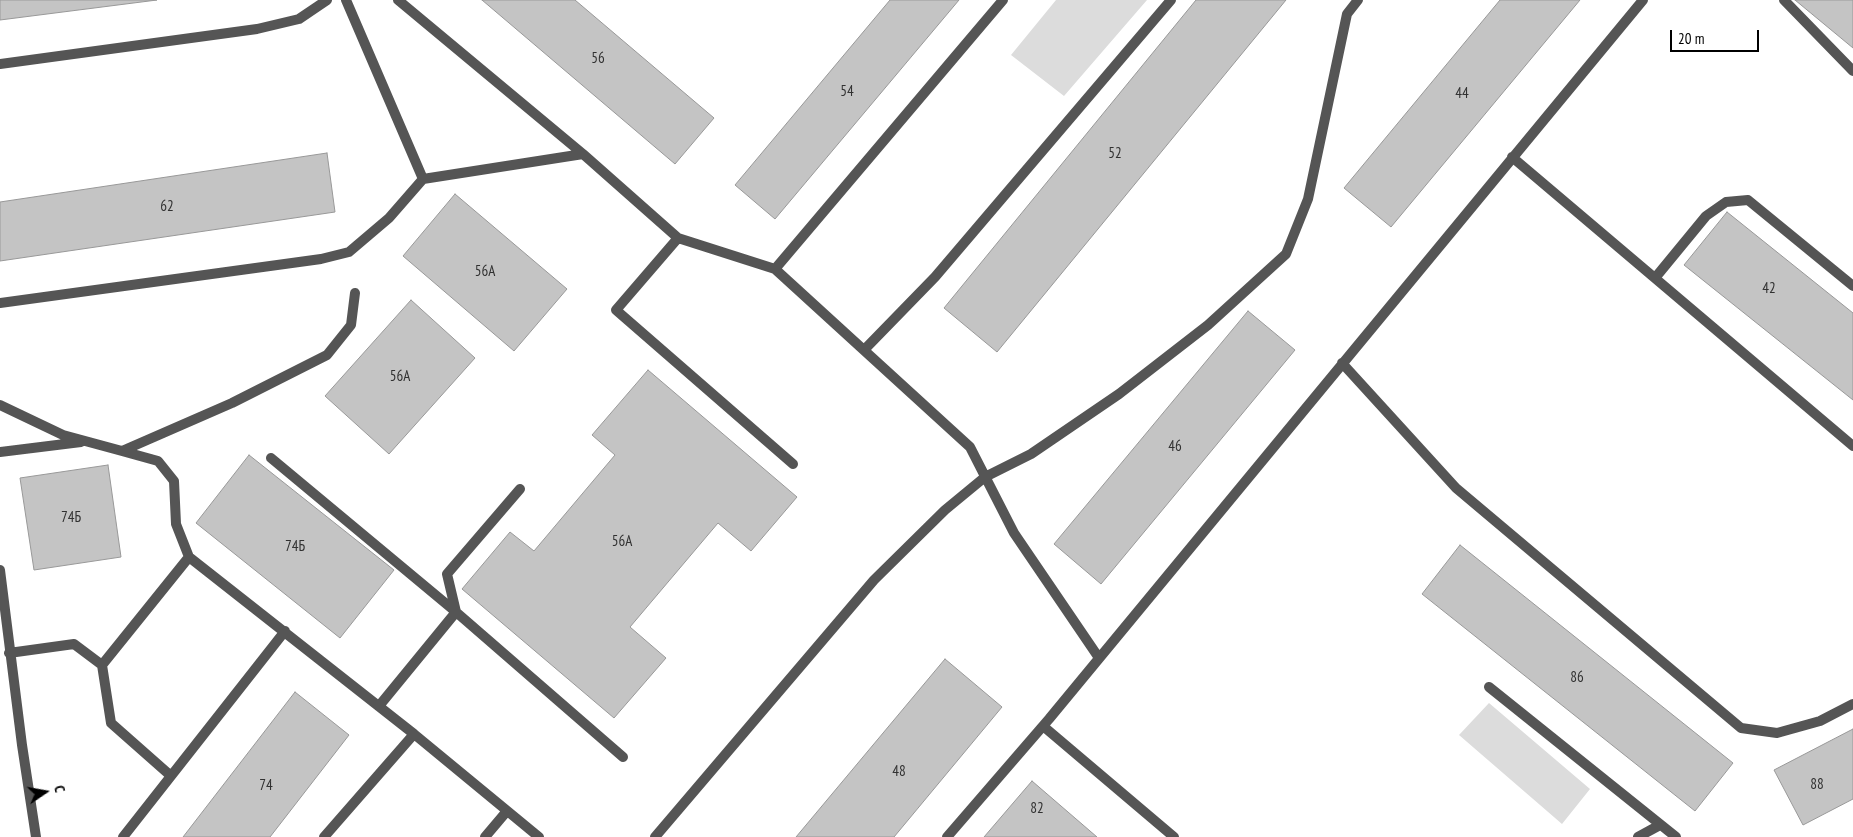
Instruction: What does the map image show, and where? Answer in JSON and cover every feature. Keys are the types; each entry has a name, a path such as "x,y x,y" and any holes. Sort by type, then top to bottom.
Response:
{"lane":[{"path":"0,64 257,29 299,19 327,0"},
{"path":"346,0 423,179"},
{"path":"398,0 583,154 678,238 775,269 970,447 1014,533 1099,658"},
{"path":"775,269 1003,0"},
{"path":"864,350 935,278 1171,0"},
{"path":"654,837 874,580 945,510 985,477 1031,454 1119,394 1208,325 1286,254 1308,199 1347,14 1358,0"},
{"path":"947,837 1043,726 1643,0"},
{"path":"1784,0 1853,71"},
{"path":"0,304 311,261 349,252 389,218 423,179 583,154"},
{"path":"1512,157 1853,446"},
{"path":"1655,278 1706,216 1726,202 1748,200 1853,286"},
{"path":"678,238 616,310 793,464"},
{"path":"122,451 232,403 327,354 351,324 355,293"},
{"path":"1342,363 1456,488 1741,728 1777,733 1820,721 1853,704"},
{"path":"0,405 63,435 158,461 174,481 176,524 189,557 414,734 538,837"},
{"path":"0,452 86,441"},
{"path":"271,458 456,612 622,757"},
{"path":"456,612 448,574 520,489"},
{"path":"102,665 189,557"},
{"path":"0,570 9,654 36,837"},
{"path":"378,706 456,612"},
{"path":"123,837 284,632"},
{"path":"9,654 74,644 102,665 111,723 171,776"},
{"path":"1489,687 1676,837"},
{"path":"1043,726 1174,837"},
{"path":"324,837 414,734"},
{"path":"485,837 507,811"},
{"path":"1638,837 1660,825"}],"shaded area":[{"path":"1056,0 1147,0 1064,96 1011,55"},
{"path":"1489,703 1590,789 1562,824 1459,735"}],"building":[{"path":"0,0 157,0 0,20"},
{"path":"482,0 575,0 714,118 675,164"},
{"path":"890,0 959,0 775,219 735,185"},
{"path":"1196,0 1286,0 997,352 944,308"},
{"path":"1500,0 1580,0 1391,227 1344,188"},
{"path":"1795,0 1853,0 1853,48"},
{"path":"327,153 335,212 0,261 0,202"},
{"path":"455,194 567,289 514,351 403,256"},
{"path":"1727,212 1853,313 1853,400 1684,265"},
{"path":"411,300 475,358 389,454 325,396"},
{"path":"1248,311 1295,350 1101,584 1054,544"},
{"path":"648,370 797,497 751,551 718,523 630,627 666,658 614,718 462,589 510,532 534,551 615,455 592,435"},
{"path":"249,455 394,570 340,638 196,523"},
{"path":"108,465 121,557 34,570 20,478"},
{"path":"1460,545 1733,763 1695,811 1422,594"},
{"path":"945,659 1002,707 894,837 796,837"},
{"path":"295,692 349,735 270,837 183,837"},
{"path":"1853,729 1853,799 1803,825 1774,770"},
{"path":"1032,781 1097,837 984,837"}]}
